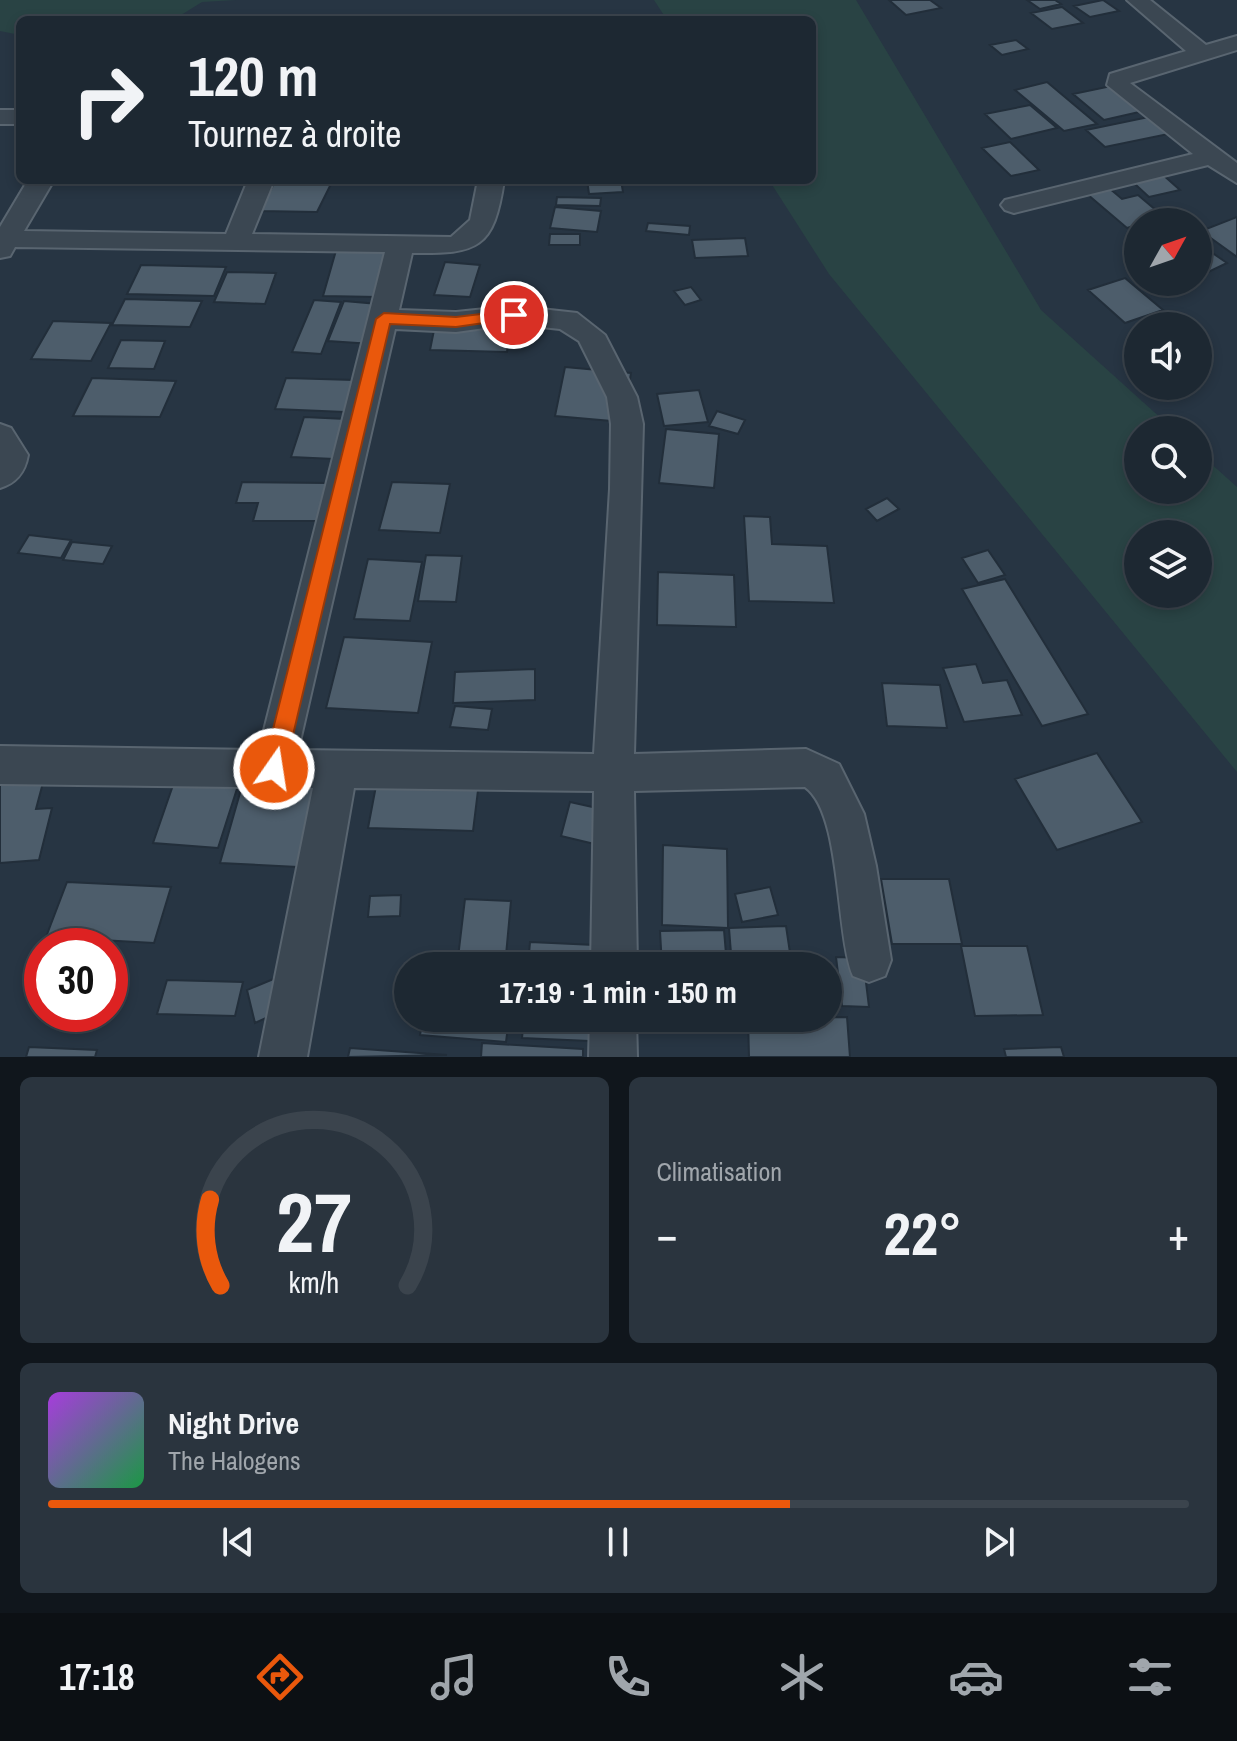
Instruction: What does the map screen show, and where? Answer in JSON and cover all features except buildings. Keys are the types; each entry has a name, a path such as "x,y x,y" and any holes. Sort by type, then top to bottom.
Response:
{"street":[{"path":"1137,0 1202,53"},
{"path":"1237,43 1118,79 1118,85 1237,175"},
{"path":"1014,205 1214,156"},
{"path":"3,242 39,184"},
{"path":"235,244 259,184"},
{"path":"3,242 455,245 472,240 482,228 490,184"},
{"path":"274,769 401,244"},
{"path":"384,319 456,322 514,315 567,320 590,335 622,397 627,424 627,489 614,719 614,952"},
{"path":"0,436 12,455 10,465 0,476"},
{"path":"0,765 616,773 806,768 828,781 835,795 858,873 869,960"},
{"path":"283,1057 337,769"},
{"path":"613,1032 613,1057"}],"green space":[{"path":"0,0 236,0 202,2 179,16 16,16 16,34 0,31"},
{"path":"654,0 856,0 1041,310 1124,385 1124,400 1141,400 1158,416 1124,416 1124,504 1212,504 1212,465 1237,487 1237,772 829,274 772,184 816,184 816,16 664,16"}],"route":[{"path":"274,769 384,319 456,322 514,315"}]}
